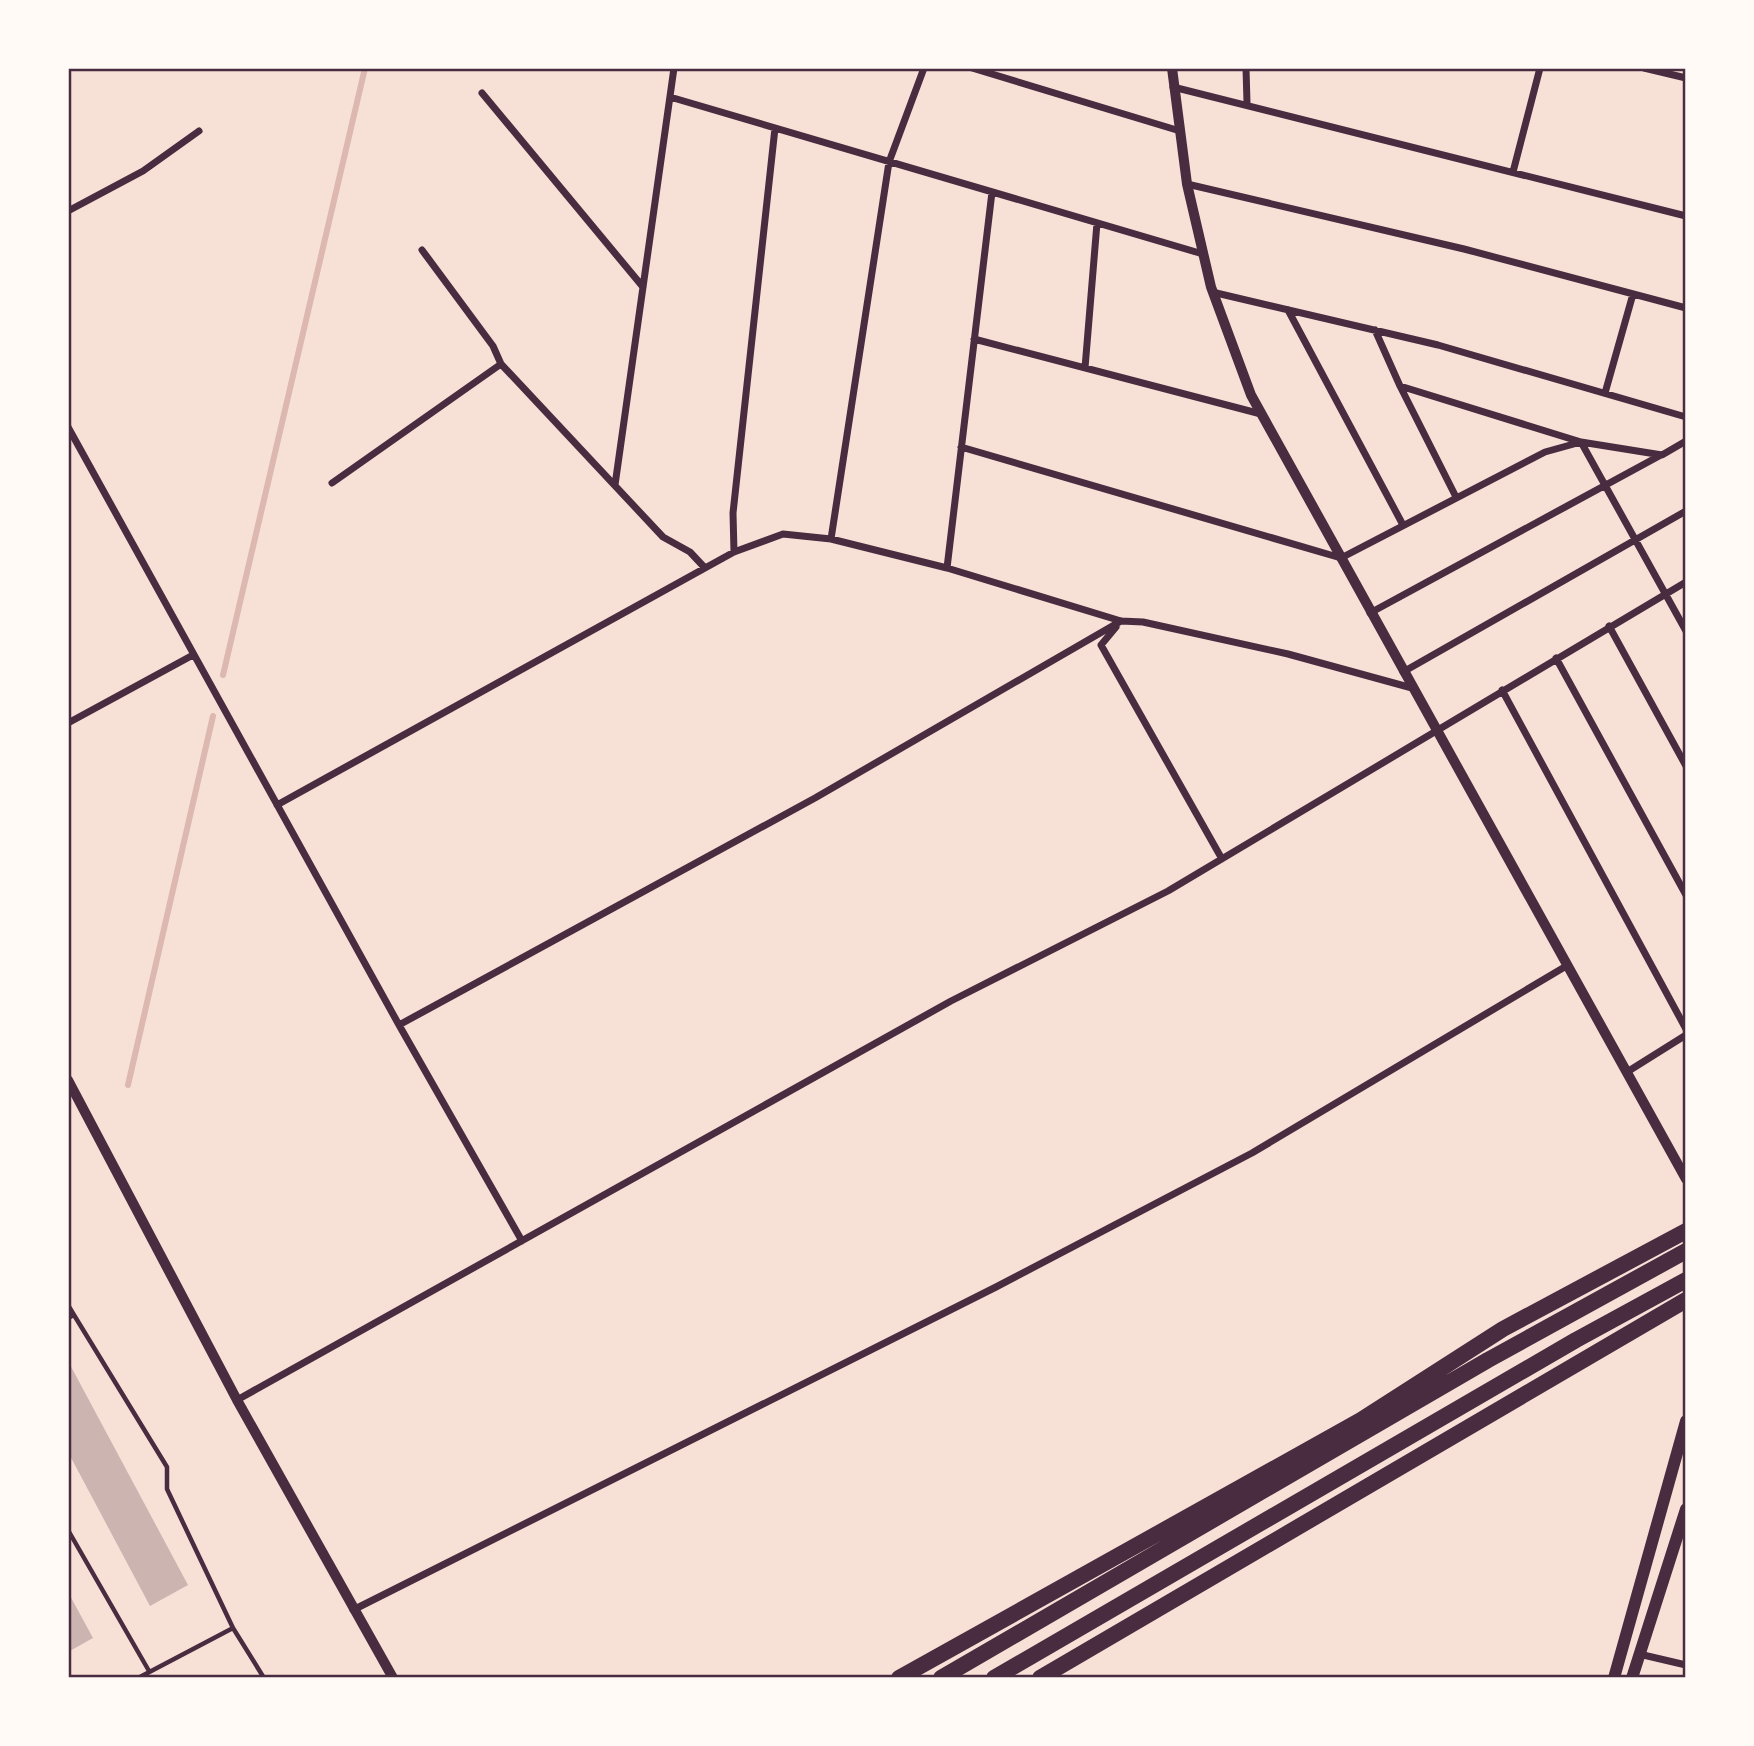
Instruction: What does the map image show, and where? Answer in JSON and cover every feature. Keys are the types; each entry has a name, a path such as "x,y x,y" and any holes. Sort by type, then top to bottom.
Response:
{"highway":[{"path":"900,1678 1361,1420 1503,1329 1686,1231"},
{"path":"941,1678 1476,1367 1686,1251"},
{"path":"994,1678 1576,1340 1686,1280"},
{"path":"1040,1678 1686,1300"}],"main road":[{"path":"1614,1678 1686,1421"},
{"path":"1632,1678 1686,1509"}],"street":[{"path":"615,485 674,68"},
{"path":"831,539 889,162 924,68"},
{"path":"972,68 1180,131"},
{"path":"1172,68 1187,184 1212,292 1251,395 1686,1179"},
{"path":"1246,68 1247,103"},
{"path":"1513,172 1540,68"},
{"path":"1644,68 1686,78"},
{"path":"1173,87 1247,103 1686,216"},
{"path":"482,93 643,287"},
{"path":"670,97 1203,254"},
{"path":"734,552 733,513 775,128"},
{"path":"68,211 143,171 199,131"},
{"path":"1187,184 1464,249 1686,308"},
{"path":"947,568 992,192"},
{"path":"1085,368 1097,223"},
{"path":"422,250 494,346 502,364 663,537 690,552 705,568"},
{"path":"1212,292 1438,345 1686,416"},
{"path":"1605,393 1633,295"},
{"path":"1288,309 1403,525"},
{"path":"1375,330 1456,497"},
{"path":"974,339 1261,414"},
{"path":"332,483 502,364"},
{"path":"1400,386 1581,442 1662,455"},
{"path":"68,427 399,1025 522,1241"},
{"path":"1370,613 1686,441"},
{"path":"961,447 1341,558 1545,452 1581,442"},
{"path":"1581,442 1686,631"},
{"path":"1403,672 1686,511"},
{"path":"278,805 734,552 783,534 831,539 947,568 1121,621 1143,622 1289,654 1412,688"},
{"path":"237,1399 951,1001 1168,891 1435,729 1686,582"},
{"path":"1121,621 1101,645 1222,859"},
{"path":"399,1025 815,798 1121,621"},
{"path":"1609,626 1686,766"},
{"path":"68,723 193,655"},
{"path":"1556,658 1686,895"},
{"path":"1502,690 1686,1029"},
{"path":"352,1610 996,1287 1252,1153 1568,965"},
{"path":"1627,1072 1686,1035"},
{"path":"68,1080 237,1399 352,1610 393,1678"},
{"path":"1639,1654 1686,1665"}],"lane":[{"path":"68,1305 71,1317 167,1467 167,1489 233,1628 264,1678"},
{"path":"68,1530 149,1671"},
{"path":"138,1678 233,1628"}],"building":[{"path":"68,1361 188,1585 150,1606 68,1452"},
{"path":"68,1592 93,1638 68,1652"}],"waterway":[{"path":"223,675 365,68"},
{"path":"128,1085 213,716"}]}
